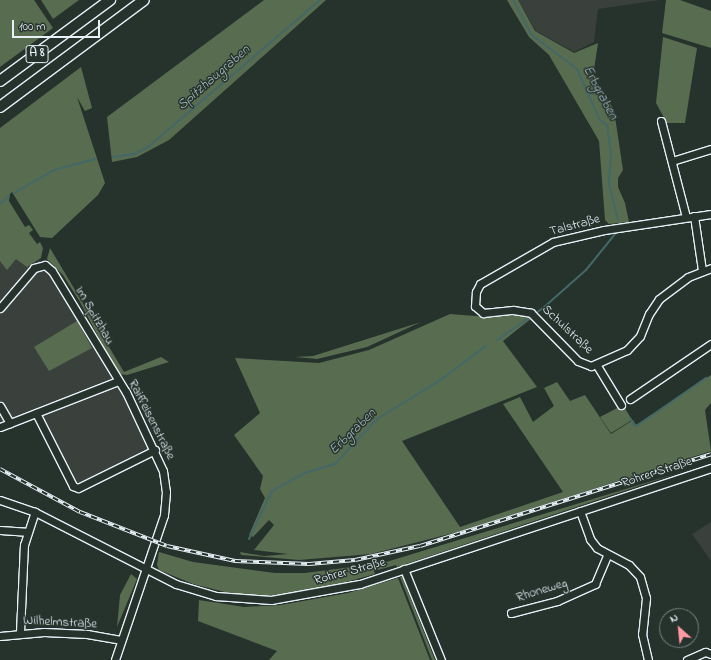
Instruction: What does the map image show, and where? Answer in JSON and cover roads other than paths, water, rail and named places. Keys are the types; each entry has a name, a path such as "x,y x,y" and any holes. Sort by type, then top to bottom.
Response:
{"highway":[{"name":"A 8","path":"0,81 110,0"},
{"name":"A 8","path":"0,107 144,0"}],"street":[{"path":"661,121 686,217"},
{"path":"672,161 711,149"},
{"name":"Talstraße","path":"476,309 476,292 480,284 554,242 604,230 711,214"},
{"path":"694,216 702,270"},
{"name":"Im Spitzhau","path":"0,308 30,270 45,265 56,276 118,381"},
{"name":"Schulstraße","path":"476,309 487,314 513,310 533,315 578,361 588,366 596,364 631,346 659,299 702,270 711,268"},
{"path":"630,399 711,344"},
{"name":"Schulstraße","path":"596,364 621,405"},
{"name":"Raiffeisenstraße","path":"0,427 118,381 155,450 163,471 166,503 147,570 120,640 115,660"},
{"path":"0,406 10,423"},
{"path":"36,413 73,486 78,488 155,450"},
{"name":"Rohrer Straße","path":"0,500 35,512 147,570 198,592 256,601 341,589 711,468"},
{"path":"580,511 592,542 608,556 632,567 646,591 642,634 648,660"},
{"path":"20,632 26,532 35,512"},
{"path":"0,530 26,532"},
{"name":"Rhoneweg","path":"511,613 557,601 595,584 608,556"},
{"path":"404,569 441,660"},
{"name":"Wilhelmstraße","path":"0,636 20,632 87,634 120,640"},
{"path":"687,660 705,652 711,654"}],"waterway":[{"name":"Spitzhaugraben","path":"113,157 134,154 148,147 320,0"},
{"name":"Erbgraben","path":"513,0 532,35 577,69 600,120 607,125 611,152 609,184 618,220"},
{"name":"Spitzhaugraben","path":"14,193 54,170 96,159"},
{"name":"Spitzhaugraben","path":"0,204 9,196"},
{"name":"Erbgraben","path":"497,340 543,308 586,270 615,234"},
{"name":"Erbgraben","path":"249,539 272,491 305,473 335,464 377,419 439,381 486,346"},
{"path":"630,418 635,426 638,425 706,378"}],"railway":[{"path":"0,469 80,512 167,546 235,561 309,564 355,560 420,546 711,454"}]}
